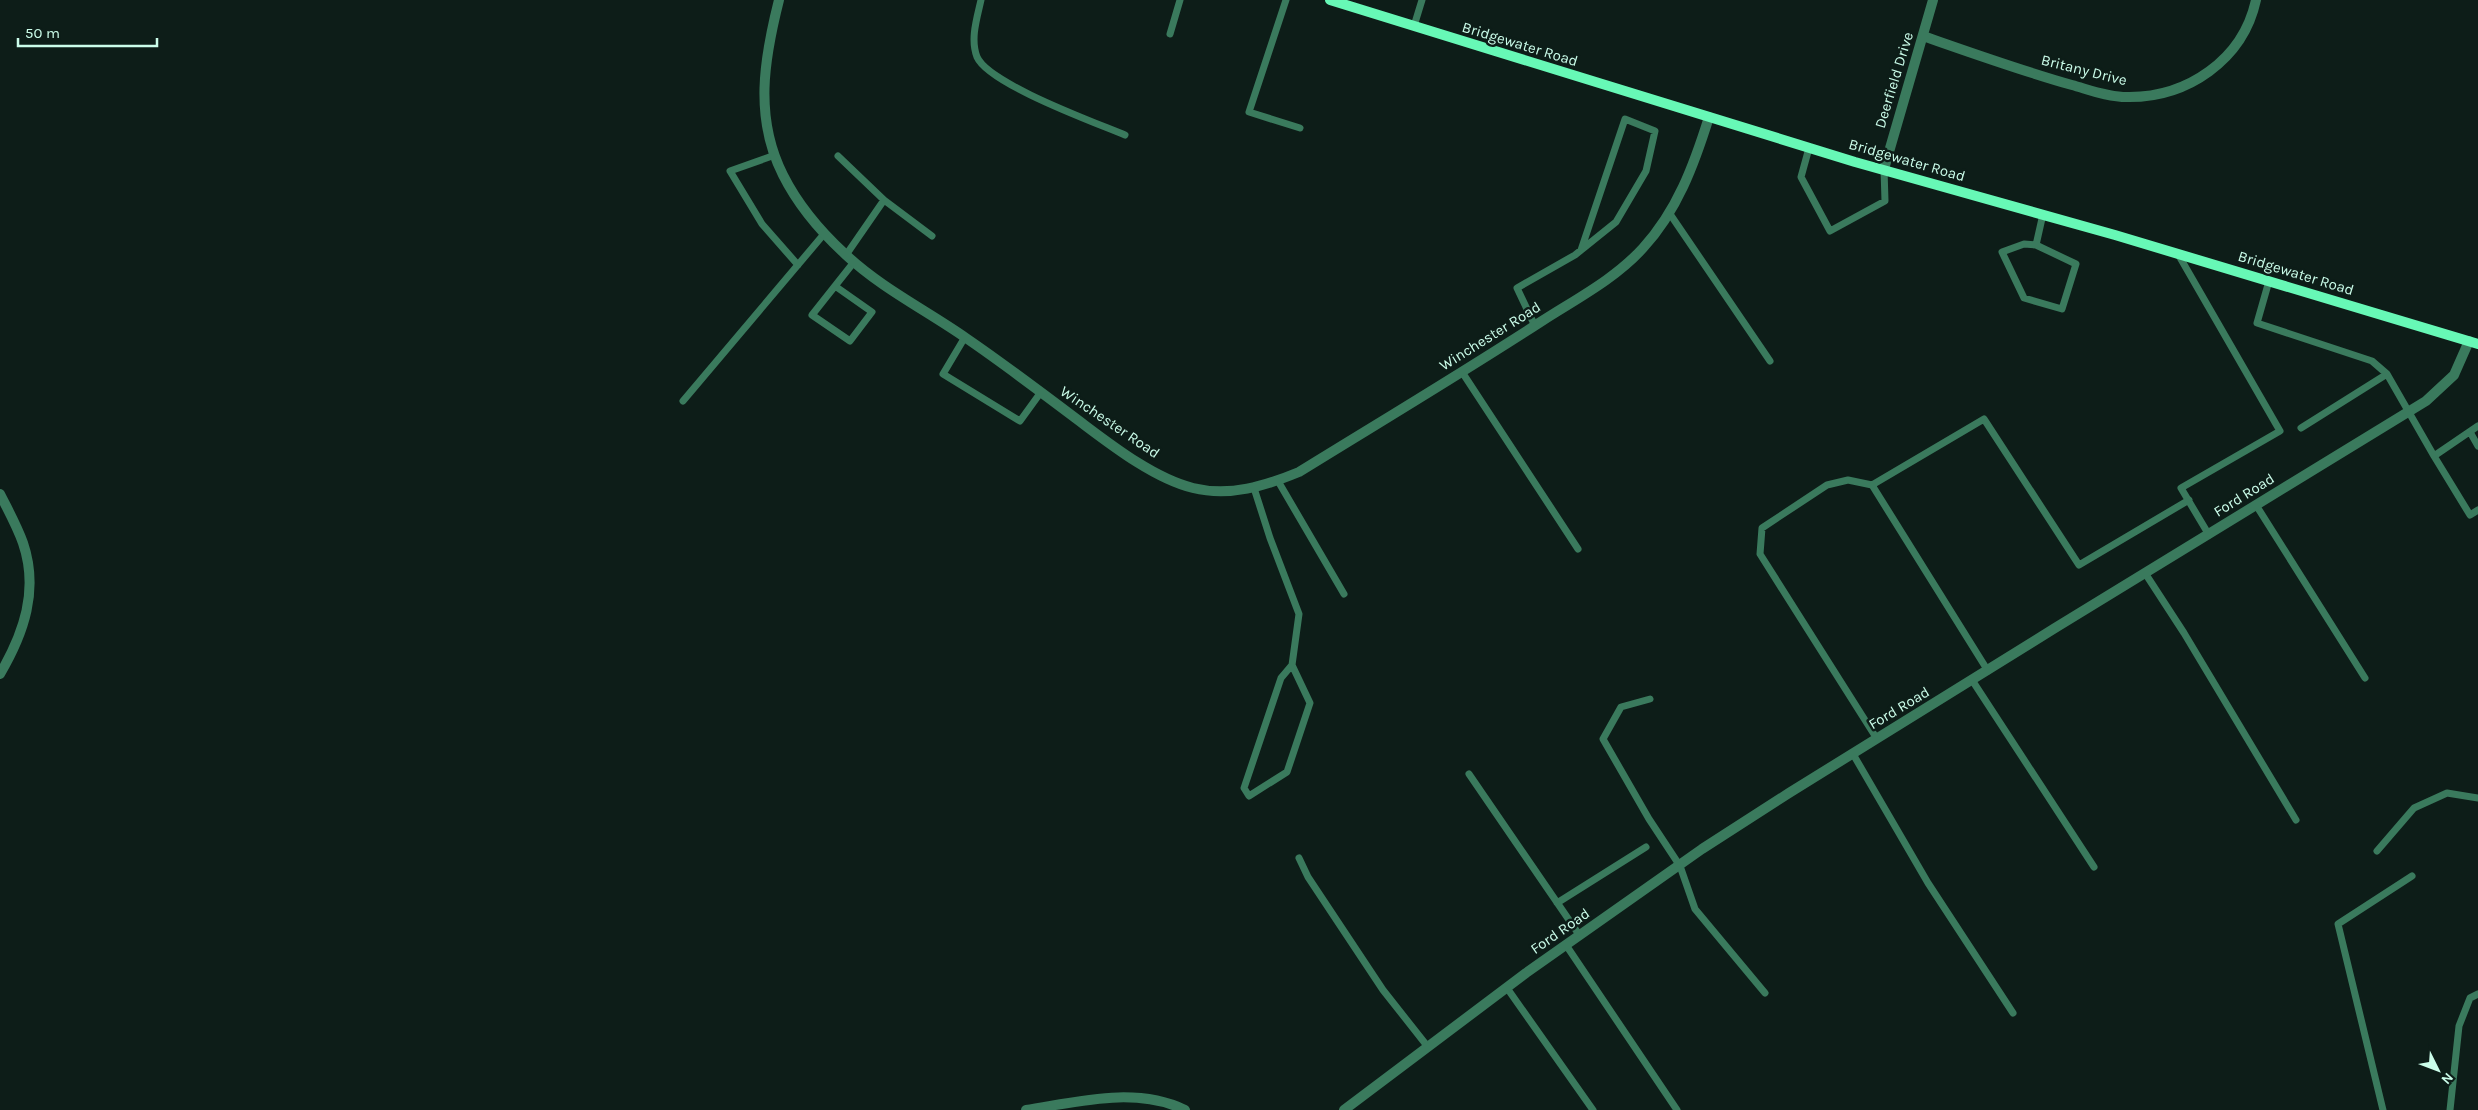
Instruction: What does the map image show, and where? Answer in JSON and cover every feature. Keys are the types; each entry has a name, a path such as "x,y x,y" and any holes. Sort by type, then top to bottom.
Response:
{"main road":[{"name":"Bridgewater Road","path":"1330,0 1809,148 2043,214 2473,342"}],"street":[{"name":"Winchester Road","path":"779,0 765,63 763,104 767,131 775,155 798,201 824,234 875,279 965,337 1132,458 1191,488 1211,491 1254,488 1299,472 1588,293 1620,269 1643,249 1670,214 1681,194 1699,150 1709,117"},
{"name":"Deerfield Drive","path":"1884,170 1933,0"},
{"name":"Britany Drive","path":"1923,36 2106,94 2146,96 2188,84 2207,75 2221,63 2234,49 2246,28 2256,0"},
{"name":"Ford Road","path":"1344,1110 1566,945 1789,793 2426,401 2454,375 2473,342"},
{"path":"0,494 22,541 28,559 30,579 29,605 24,625 0,674"},
{"path":"1026,1110 1088,1100 1124,1098 1156,1100 1185,1110"}],"lane":[{"path":"981,0 974,41 977,55 989,72 1010,84 1125,135"},
{"path":"1170,34 1180,0"},
{"path":"1286,0 1249,112 1300,128"},
{"path":"1414,26 1422,0"},
{"path":"1535,326 1516,288 1581,250 1616,222 1646,171 1655,131 1626,119 1581,250"},
{"path":"1809,148 1801,177 1830,231 1885,200 1884,170"},
{"path":"775,155 730,171 762,224 798,265"},
{"path":"838,156 884,200 932,236"},
{"path":"835,286 872,312 850,341 812,315 835,286 884,200"},
{"path":"1670,214 1770,361"},
{"path":"2036,245 2043,214"},
{"path":"683,401 824,234"},
{"path":"2024,244 2036,245 2076,264 2062,309 2024,298 2002,252 2024,244"},
{"path":"2178,254 2280,431 2181,488 2209,535"},
{"path":"2269,281 2257,323 2372,361 2387,374 2470,514 2478,510"},
{"path":"965,337 943,374 1020,421 1041,392"},
{"path":"1462,372 1578,549"},
{"path":"2301,428 2387,374"},
{"path":"1878,739 1760,554 1762,528 1827,485 1848,480 1872,485 1984,419 2080,565 2188,500"},
{"path":"2434,456 2478,426"},
{"path":"2470,432 2478,446"},
{"path":"1278,481 1344,594"},
{"path":"1872,485 1988,671"},
{"path":"1254,488 1270,538 1299,614 1292,664 1281,678 1244,788 1249,796 1287,772 1310,703 1292,664"},
{"path":"2256,505 2365,678"},
{"path":"2145,573 2184,633 2296,820"},
{"path":"1972,680 2094,867"},
{"path":"1650,699 1621,707 1604,739 1649,819 1680,866 1695,909 1765,992"},
{"path":"1853,754 1928,883 2013,1012"},
{"path":"1469,774 1580,936"},
{"path":"2377,851 2414,808 2447,793 2478,798"},
{"path":"1557,903 1646,846"},
{"path":"1299,858 1308,876 1383,990 1428,1047"},
{"path":"2383,1110 2338,924 2412,876"},
{"path":"1566,945 1677,1110"},
{"path":"1507,988 1592,1110"},
{"path":"2450,1110 2459,1026 2470,998 2478,994"}]}
